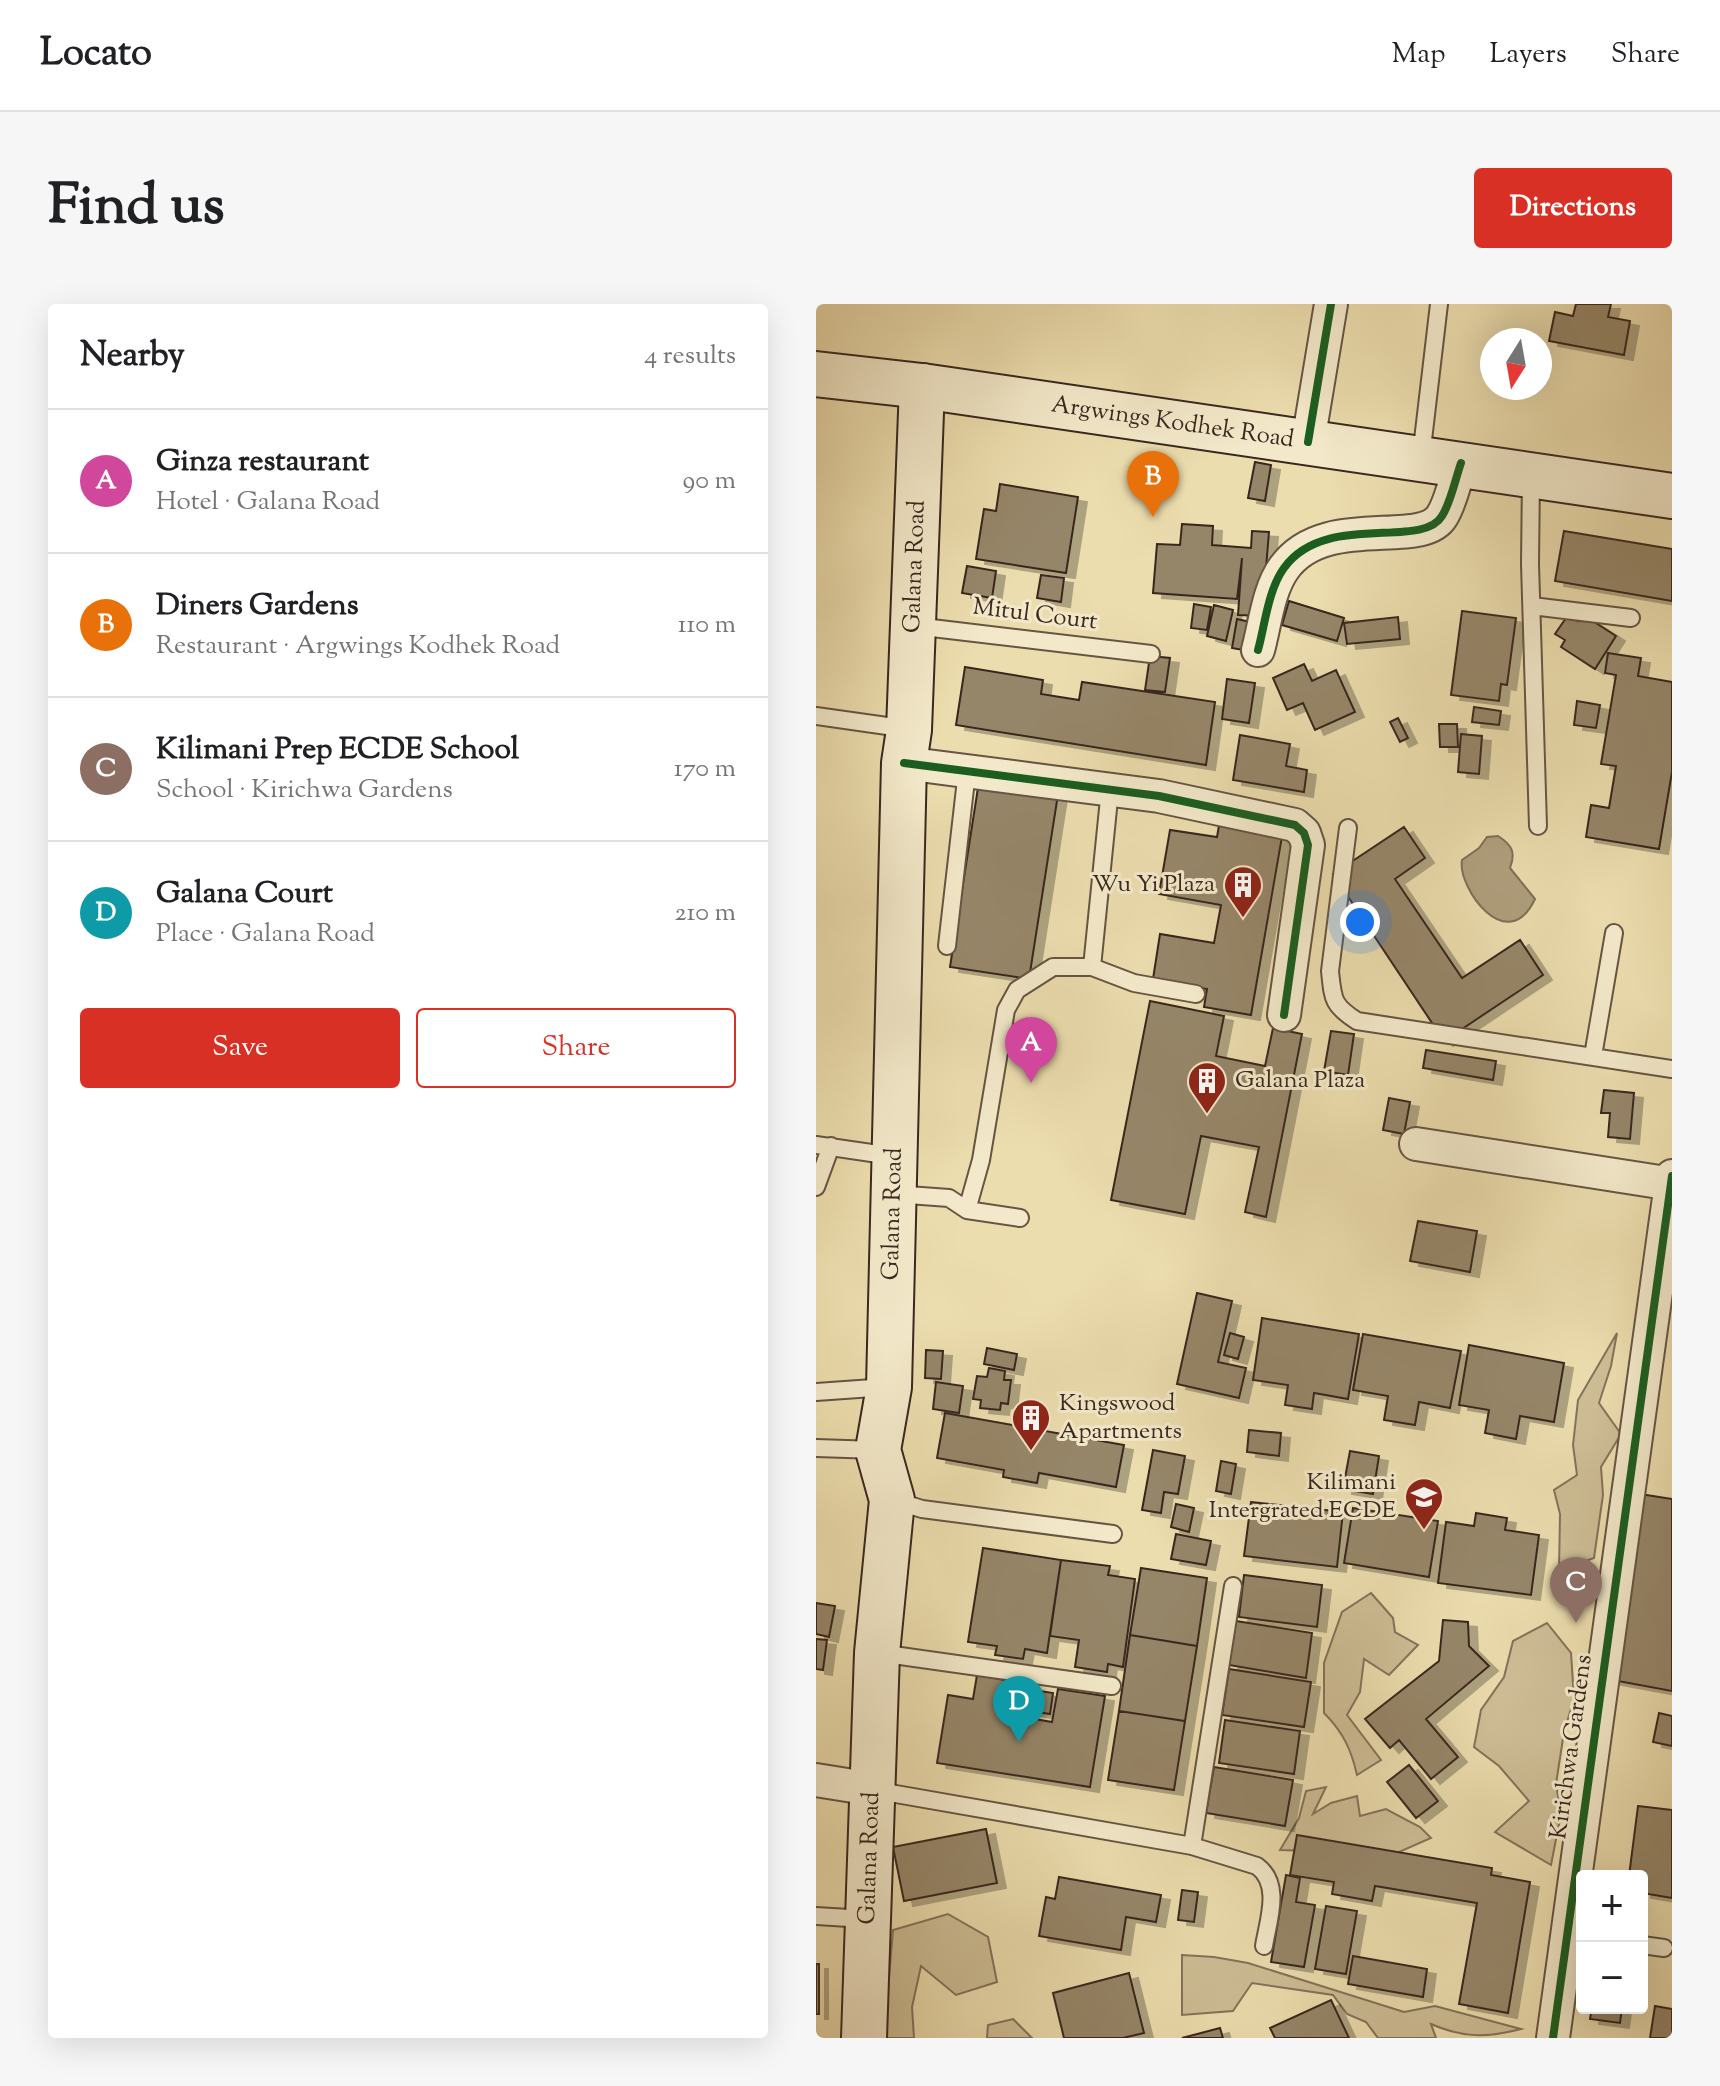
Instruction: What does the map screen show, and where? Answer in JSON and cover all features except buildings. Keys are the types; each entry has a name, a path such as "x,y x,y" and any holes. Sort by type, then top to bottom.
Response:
{"main road":[{"name":"Argwings Kodhek Road","path":"816,374 922,386 1672,496"},
{"name":"Galana Road","path":"864,2038 877,1653 892,1500 878,1450 889,1387 907,746 922,386"}],"street":[{"path":"1308,442 1331,304"},
{"path":"1258,650 1273,593 1283,569 1300,551 1321,539 1425,530 1442,518 1441,461"},
{"path":"907,746 967,771 1159,796 1295,825 1304,833 1308,845 1284,1015"},
{"path":"1416,1144 1672,1184"},
{"name":"Kirichwa Gardens","path":"1553,2038 1574,1937 1672,1176"},
{"path":"816,1780 872,1789"}],"lane":[{"path":"1439,304 1441,461"},
{"path":"1531,475 1538,826"},
{"path":"1532,606 1631,618"},
{"name":"Mitul Court","path":"913,626 1151,654"},
{"path":"816,716 907,746"},
{"path":"947,946 967,771"},
{"path":"1092,967 1110,789"},
{"path":"1348,828 1330,971 1333,995 1340,1010 1357,1021 1672,1069"},
{"path":"1593,1056 1614,933"},
{"path":"967,1210 981,1160 1006,1010 1017,990 1053,967 1092,967 1134,983 1196,994"},
{"path":"816,1187 824,1146 949,1198 967,1210 1020,1218"},
{"path":"816,1392 889,1387"},
{"path":"816,1448 878,1450"},
{"path":"892,1500 922,1509 1113,1534"},
{"path":"1192,1846 1233,1586"},
{"path":"877,1653 1112,1686"},
{"path":"872,1789 1192,1846 1257,1866 1265,1871 1271,1882 1272,1896 1264,1946"},
{"path":"816,1916 867,1919"},
{"path":"1648,1946 1664,1948"}],"shaded area":[{"path":"1498,836 1512,849 1510,868 1535,899 1524,915 1511,922 1498,920 1486,912 1467,886 1463,872 1462,860 1479,848 1487,837"},
{"path":"1617,1333 1611,1366 1599,1403 1621,1434 1601,1467 1603,1495 1594,1558 1559,1571 1560,1514 1554,1490 1577,1475 1573,1445 1578,1400"},
{"path":"1371,1593 1393,1618 1395,1632 1418,1645 1389,1675 1364,1659 1360,1692 1347,1715 1381,1760 1357,1775 1345,1741 1324,1713 1324,1663 1342,1612"},
{"path":"1547,1623 1571,1653 1574,1699 1564,1732 1556,1784 1561,1814 1551,1865 1495,1832 1529,1801 1499,1766 1474,1747 1481,1710 1504,1677 1513,1641"},
{"path":"1326,1787 1313,1814 1331,1803 1357,1796 1360,1816 1386,1809 1420,1827 1431,1838 1381,1860 1280,1850 1299,1818 1306,1791"},
{"path":"948,1914 988,1937 997,1982 956,1995 921,1966 912,2007 914,2038 884,2038 893,1930"},
{"path":"1182,1955 1248,1963 1404,2012 1435,2006 1521,2029 1475,2035 1431,2024 1436,2038 1378,2038 1366,2022 1347,2014 1333,1995 1252,1983 1233,2011 1182,2015"},
{"path":"1013,2019 1032,2038 987,2038 988,2025"}],"cycle path":[{"path":"1308,442 1331,304"},
{"path":"1258,650 1274,587 1284,568 1302,551 1347,535 1431,526 1445,510 1461,463"},
{"path":"904,763 1159,796 1295,825 1304,833 1308,845 1284,1015"},
{"path":"1553,2038 1672,1176"}],"place":[{"name":"Diners Gardens","path":"1153,517"},
{"name":"Wu Yi Plaza","path":"1243,919"},
{"name":"Ginza restaurant","path":"1031,1083"},
{"name":"Galana Plaza","path":"1207,1115"},
{"name":"Kingswood Apartments","path":"1031,1452"},
{"name":"Kilimani Intergrated ECDE","path":"1424,1531"},
{"name":"Kilimani Prep ECDE School","path":"1576,1623"},
{"name":"Galana Court","path":"1019,1742"}]}
